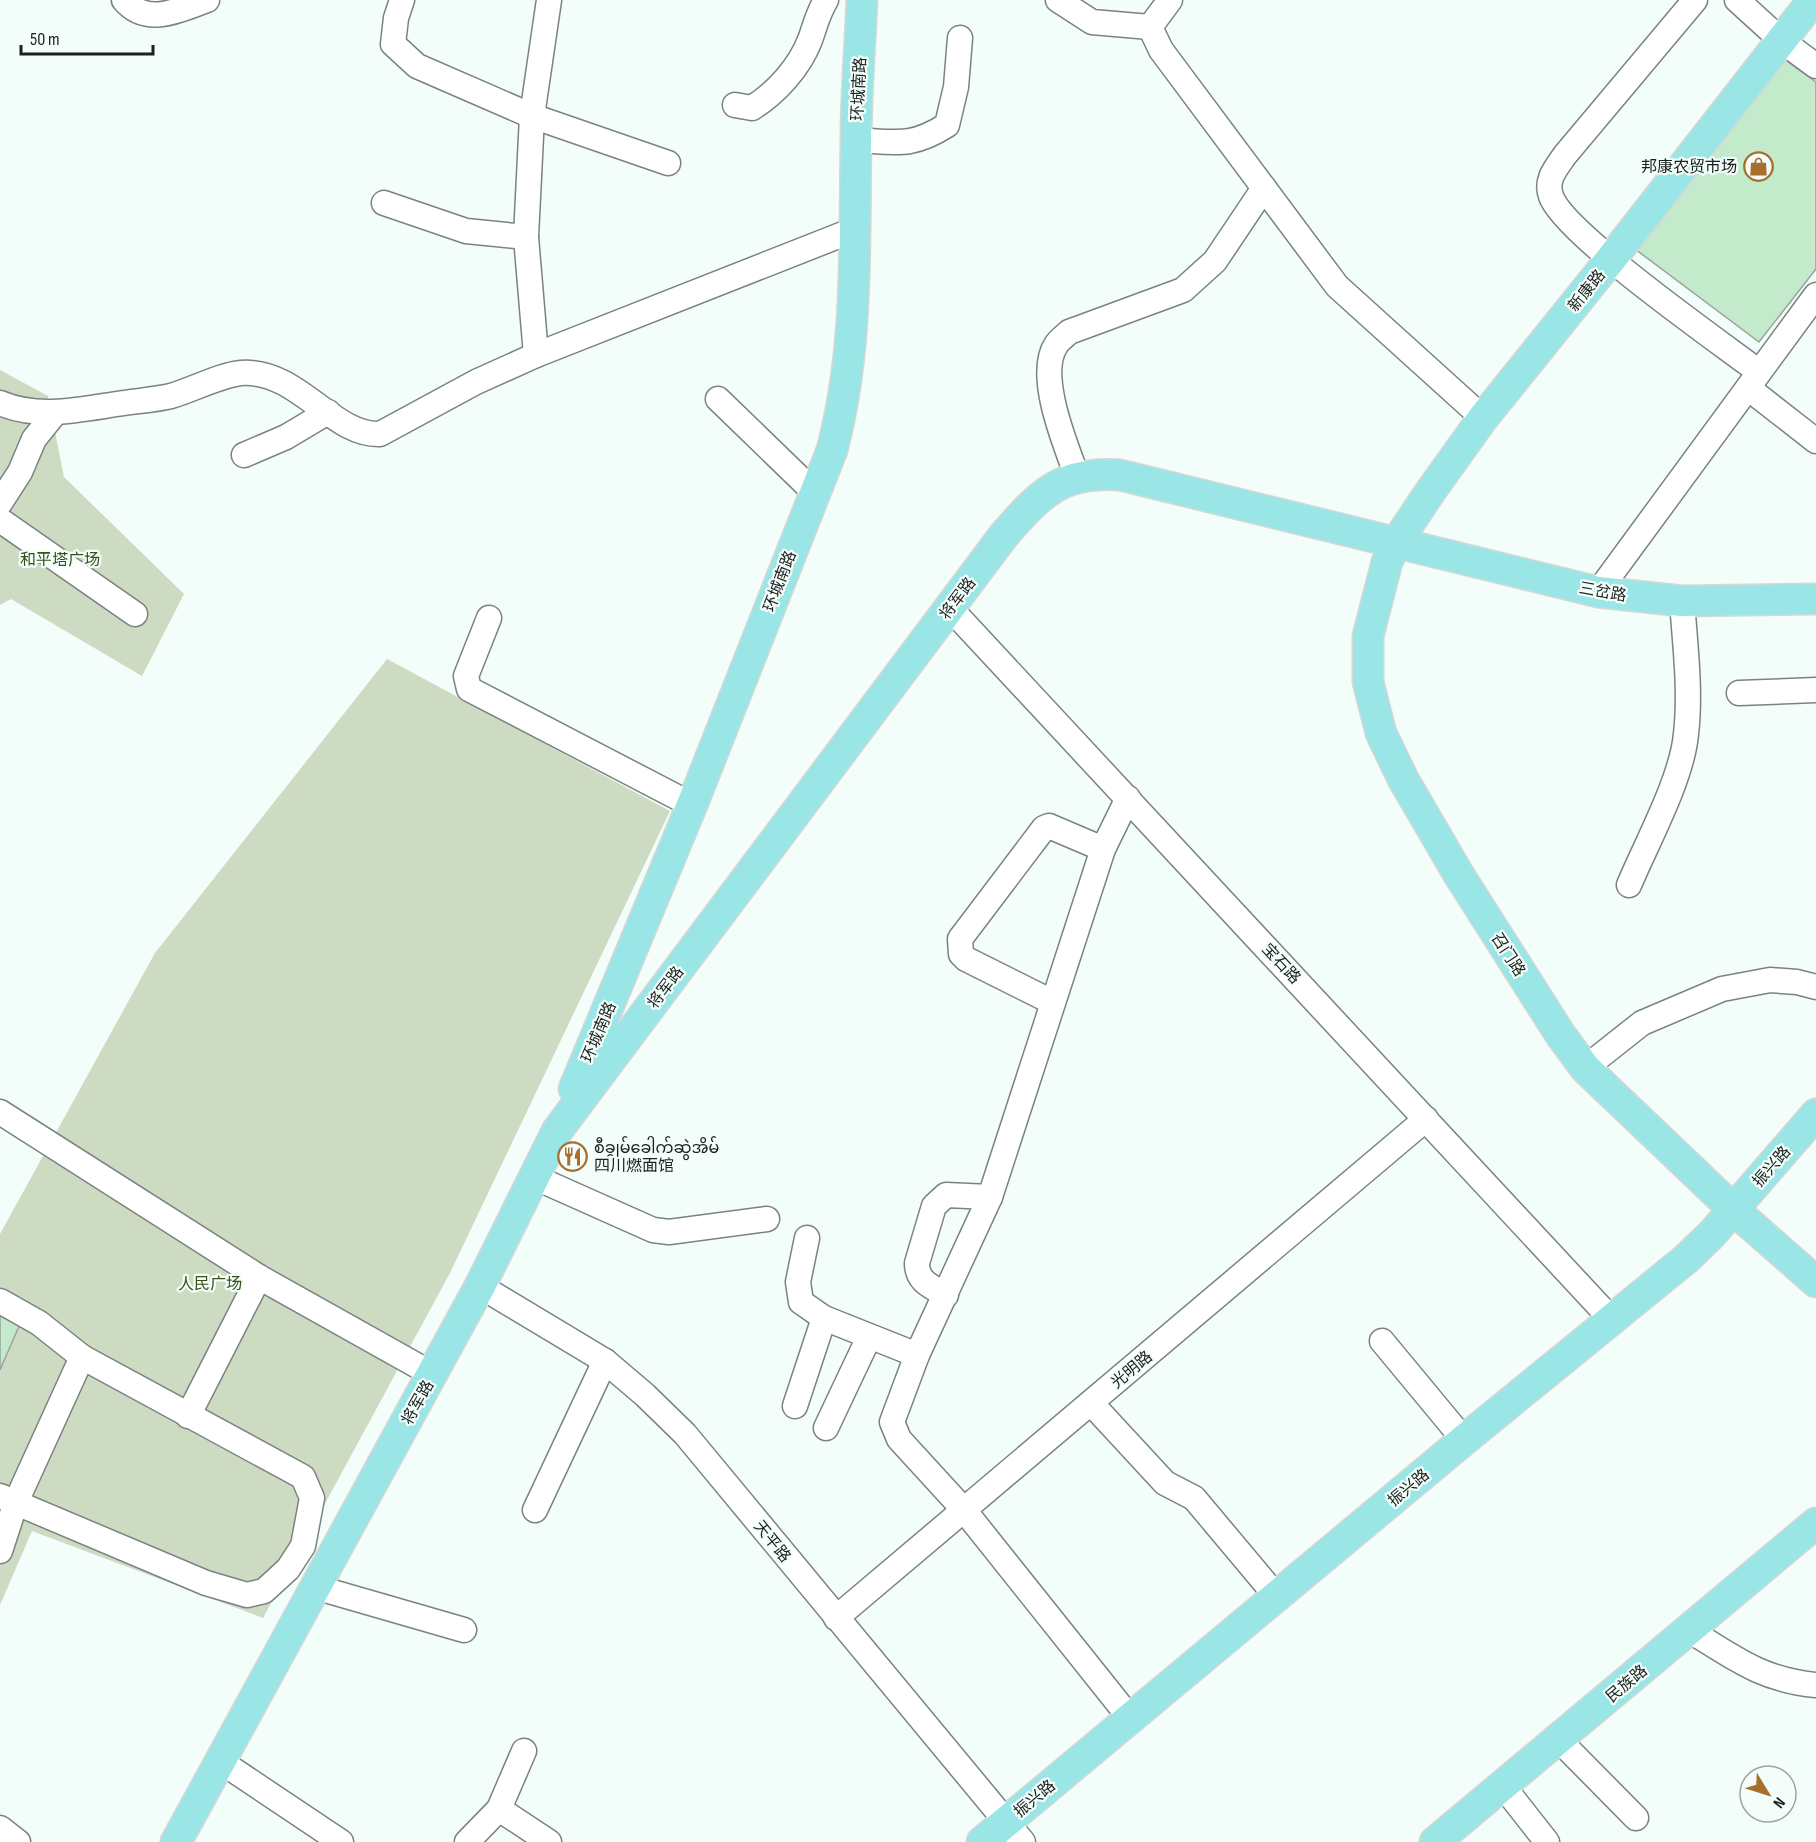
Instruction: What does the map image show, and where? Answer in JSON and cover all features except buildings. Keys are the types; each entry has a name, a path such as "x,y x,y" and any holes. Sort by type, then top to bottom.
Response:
{"main road":[{"name":"环城南路","path":"557,1131 692,805 832,450 844,404 852,342 856,140 862,0"},
{"name":"新康路","path":"1396,543 1483,418 1611,259 1813,0"},
{"name":"将军路","path":"176,1842 480,1286 557,1131 950,608 1027,510 1049,492 1077,476 1094,473 1143,479 1396,543"},
{"name":"三岔路","path":"1396,543 1598,592 1682,601 1816,599"},
{"name":"召门路","path":"1396,543 1380,584 1368,636 1368,681 1381,733 1403,779 1459,875 1560,1034 1585,1068 1734,1210 1816,1281"},
{"path":"628,961 649,978 658,981 672,978"},
{"name":"振兴路","path":"982,1842 1014,1832 1130,1718 1686,1259 1734,1210 1816,1114"},
{"name":"民族路","path":"1435,1842 1816,1523"}],"street":[{"path":"124,0 140,13 162,16 207,0"},
{"path":"402,0 396,18 393,44 417,66 532,116 668,163"},
{"path":"536,355 526,237 532,116 549,0"},
{"path":"735,105 752,108 770,97 792,70 809,43 826,0"},
{"path":"1058,0 1092,22 1150,27"},
{"path":"1150,27 1170,0"},
{"path":"1695,0 1565,155 1549,184 1551,197 1558,211 1754,380 1816,441"},
{"path":"1737,0 1782,41 1816,66"},
{"path":"1150,27 1161,50 1337,286 1483,418"},
{"path":"856,140 903,142 925,139 947,125 956,87 960,38"},
{"path":"1077,476 1053,408 1051,368 1055,346 1069,332 1183,290 1215,261 1264,188"},
{"path":"384,203 466,231 526,237"},
{"path":"0,403 15,410 55,413 170,396 240,373 262,375 288,384 363,435 380,434 476,382 536,355 856,229"},
{"path":"1598,592 1816,295"},
{"path":"718,399 814,492"},
{"path":"244,455 286,437 328,412"},
{"path":"0,503 20,472 34,439 55,413"},
{"path":"0,520 135,614"},
{"path":"1629,885 1675,778 1686,736 1687,682 1682,601"},
{"name":"宝石路","path":"950,608 1612,1320"},
{"path":"489,618 466,676 469,689 692,805"},
{"path":"1739,693 1816,690"},
{"path":"1128,798 1103,849 990,1197 917,1355 892,1422 899,1439 964,1510 1130,1718"},
{"path":"1052,1002 966,959 961,954 960,939 1044,828 1049,826 1103,849"},
{"path":"1585,1068 1642,1023 1722,989 1770,980 1797,982 1816,987"},
{"path":"0,1112 259,1277 432,1374"},
{"name":"光明路","path":"836,1618 1426,1119"},
{"path":"534,1177 653,1230 669,1232 767,1219"},
{"path":"946,1295 921,1280 917,1272 917,1263 934,1206 946,1195 990,1197"},
{"path":"807,1238 798,1282 801,1302 824,1318 917,1355"},
{"path":"188,1416 259,1277"},
{"name":"天平路","path":"480,1286 604,1361 645,1395 685,1434 1014,1832"},
{"path":"0,1301 39,1323 82,1357 303,1477 312,1498 303,1546 288,1569 264,1591 247,1595 206,1583 8,1499"},
{"path":"795,1406 824,1318"},
{"path":"826,1428 869,1337"},
{"path":"1383,1341 1464,1440"},
{"path":"0,1551 8,1499 82,1357"},
{"path":"535,1510 604,1361"},
{"path":"1091,1403 1166,1483 1194,1498 1277,1597"},
{"path":"303,1546 330,1560"},
{"path":"315,1587 464,1630"},
{"path":"1689,1630 1755,1671 1787,1682 1816,1684"},
{"path":"1558,1739 1636,1818"},
{"path":"466,1842 499,1809 524,1751"},
{"path":"220,1761 341,1842"},
{"path":"1503,1786 1547,1842"},
{"path":"499,1809 533,1838"},
{"path":"0,1828 18,1842"}],"green space":[{"name":"和平塔广场","path":"0,370 48,396 64,477 184,594 142,676 11,599 0,605"},
{"name":"人民广场","path":"387,659 670,811 450,1273 263,1618 32,1531 0,1605 0,1234 155,953"}],"place":[{"name":"邦康农贸市场","path":"1758,166"},
{"name":"စီချွမ်ခေါက်ဆွဲအိမ် 四川燃面馆","path":"573,1156"}]}
